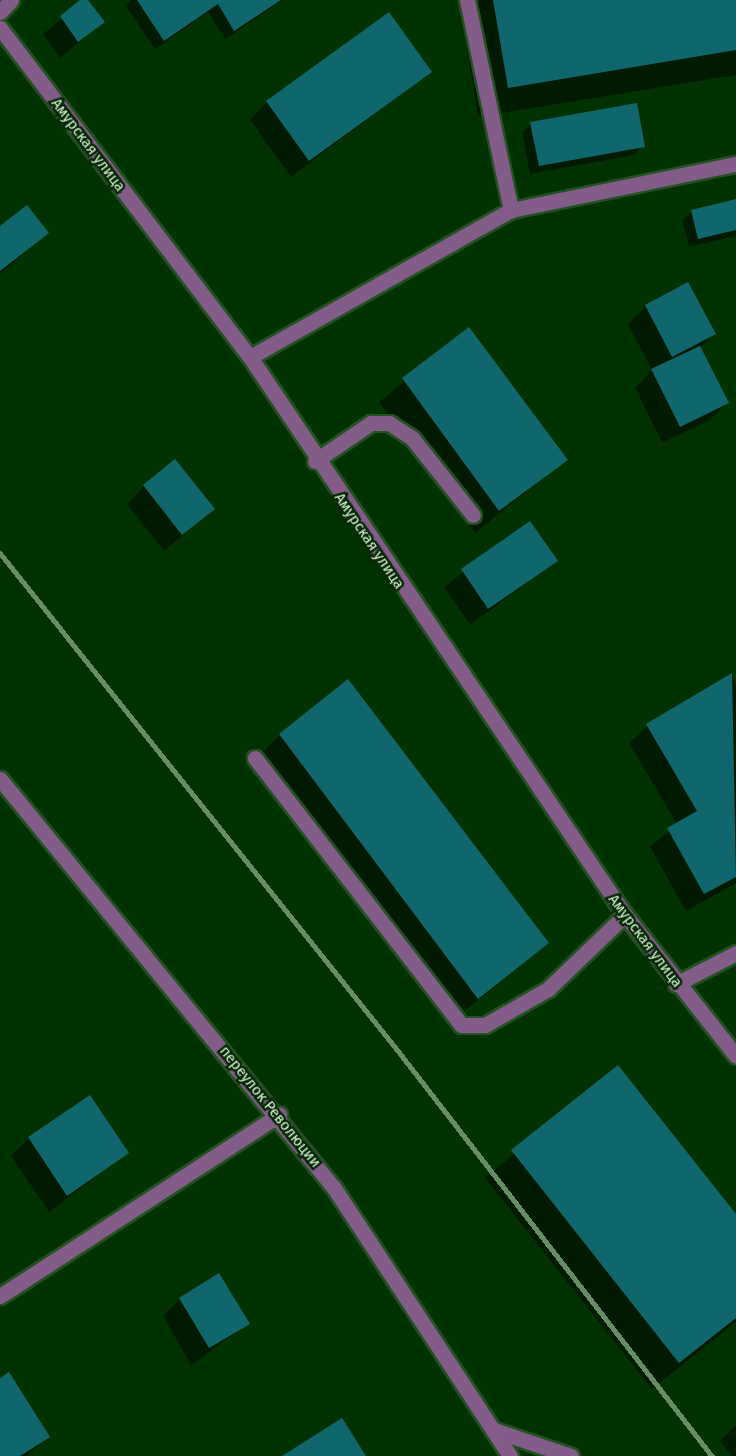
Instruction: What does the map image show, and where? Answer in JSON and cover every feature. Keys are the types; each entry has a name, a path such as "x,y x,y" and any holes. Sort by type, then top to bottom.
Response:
{"lane":[{"path":"0,12 11,0"},
{"path":"467,0 511,210"},
{"name":"Амурская улица","path":"0,28 250,357 315,461 624,915 676,984 736,1056"},
{"path":"250,357 511,210 736,164"},
{"path":"315,461 371,423 388,423 412,438 473,515"},
{"path":"255,758 461,1024 485,1024 548,989 624,915"},
{"name":"переулок Революции","path":"0,779 279,1115 334,1188 510,1456"},
{"path":"676,984 736,953"},
{"path":"0,1296 279,1115"},
{"path":"494,1430 571,1456"}],"building":[{"path":"80,0 88,0 105,22 78,42 60,16"},
{"path":"137,0 281,0 234,31 218,4 164,41"},
{"path":"493,0 736,0 736,50 508,88"},
{"path":"389,12 432,72 309,161 266,101"},
{"path":"637,103 645,147 539,166 530,122"},
{"path":"736,199 736,230 698,239 691,210"},
{"path":"27,205 49,233 0,271 0,226"},
{"path":"688,282 716,334 672,357 645,305"},
{"path":"469,327 568,460 499,511 402,378"},
{"path":"700,346 729,403 680,427 651,369"},
{"path":"175,459 215,509 182,535 143,485"},
{"path":"530,521 558,561 488,609 461,569"},
{"path":"732,673 736,877 704,894 667,828 697,811 646,724"},
{"path":"348,679 549,943 478,999 279,734"},
{"path":"618,1065 736,1214 736,1318 679,1363 511,1150"},
{"path":"90,1095 129,1153 67,1196 28,1137"},
{"path":"219,1273 250,1324 209,1348 179,1298"},
{"path":"9,1372 50,1437 20,1456 0,1456 0,1378"},
{"path":"342,1418 366,1456 282,1456"}],"railway":[{"path":"0,553 399,1052 712,1456"}]}
